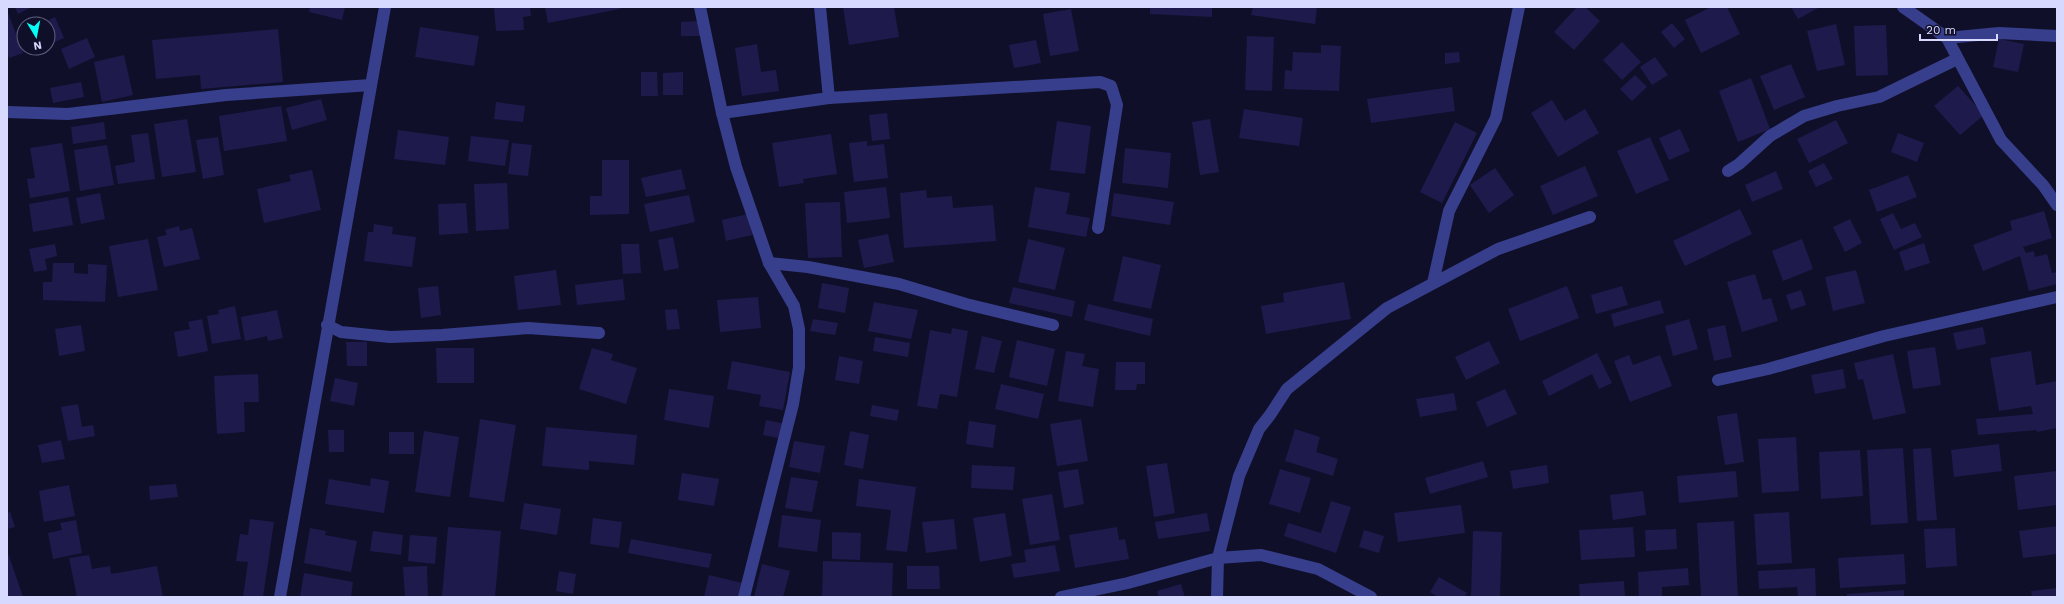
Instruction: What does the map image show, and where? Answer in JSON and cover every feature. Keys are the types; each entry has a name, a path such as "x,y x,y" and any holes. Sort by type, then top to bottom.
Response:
{"street":[{"path":"280,597 327,325 385,7"},
{"path":"700,7 722,113 736,167 769,263 794,306 799,329 799,368 788,428 744,597"},
{"path":"820,7 829,98"},
{"path":"1433,283 1449,211 1496,118 1519,7"},
{"path":"1903,7 1947,38 2000,140 2043,186 2057,205"},
{"path":"1947,38 1999,33 2057,36"},
{"path":"1728,171 1739,164 1770,136 1804,116 1837,106 1879,97 1957,59"},
{"path":"722,113 829,98 1100,82 1111,86 1117,105 1098,228"},
{"path":"7,112 68,114 226,95 371,85"},
{"path":"1217,597 1218,558 1239,476 1260,429 1287,389 1387,308 1498,249 1590,217"},
{"path":"769,263 808,267 899,284 966,304 1053,325"},
{"path":"1718,380 1768,369 1884,336 2057,297"},
{"path":"327,325 341,332 390,337 442,335 528,328 599,333"},
{"path":"1061,597 1128,582 1218,558 1261,555 1318,569 1371,597"}],"building":[{"path":"15,7 32,7 18,14"},
{"path":"310,7 345,7 342,20 309,12"},
{"path":"494,7 530,7 531,16 523,17 524,30 496,31"},
{"path":"545,7 620,7 620,9 548,23"},
{"path":"843,7 894,7 899,37 849,45"},
{"path":"1150,7 1212,7 1212,17 1150,14"},
{"path":"1253,7 1317,7 1315,24 1251,15"},
{"path":"1577,7 1585,7 1600,21 1574,50 1554,32"},
{"path":"1711,7 1727,7 1740,34 1701,53 1685,20"},
{"path":"1791,7 1820,7 1798,19"},
{"path":"1071,9 1079,51 1050,56 1043,14"},
{"path":"7,10 16,34 16,56 9,58 7,52"},
{"path":"56,19 64,38 56,42"},
{"path":"700,21 700,36 681,36 681,22"},
{"path":"1672,23 1685,39 1674,48 1661,32"},
{"path":"1836,24 1845,65 1817,71 1807,31"},
{"path":"1886,25 1888,75 1856,76 1854,26"},
{"path":"420,27 479,36 474,66 415,57"},
{"path":"278,29 283,82 201,89 200,75 156,79 152,40"},
{"path":"1247,36 1274,37 1272,91 1245,90"},
{"path":"87,38 95,57 69,69 61,49"},
{"path":"1999,39 2024,44 2018,72 1993,67"},
{"path":"1036,40 1041,63 1014,68 1009,45"},
{"path":"1622,42 1641,62 1622,80 1603,60"},
{"path":"757,44 761,72 776,70 779,91 742,96 735,48"},
{"path":"1321,45 1341,46 1339,91 1284,89 1285,70 1292,71 1293,52 1321,53"},
{"path":"1459,52 1460,62 1445,64 1445,53"},
{"path":"124,55 133,95 102,102 94,62"},
{"path":"1655,57 1668,75 1652,85 1640,67"},
{"path":"1791,64 1805,97 1774,110 1760,76"},
{"path":"641,72 657,72 658,96 641,96"},
{"path":"683,72 683,95 663,95 663,73"},
{"path":"1635,75 1647,87 1632,101 1620,89"},
{"path":"1751,78 1770,129 1738,142 1719,91"},
{"path":"81,82 84,97 53,103 50,88"},
{"path":"1958,86 1984,115 1960,135 1934,106"},
{"path":"1452,87 1455,111 1371,123 1367,99"},
{"path":"321,99 327,120 292,130 286,108"},
{"path":"1552,100 1565,121 1585,109 1599,133 1558,157 1531,113"},
{"path":"496,102 525,106 523,122 494,119"},
{"path":"281,106 287,141 224,151 219,116"},
{"path":"1244,109 1303,118 1299,146 1239,138"},
{"path":"887,113 890,139 872,141 869,115"},
{"path":"187,119 196,172 162,177 154,124"},
{"path":"1210,119 1219,172 1200,175 1192,122"},
{"path":"1836,120 1848,143 1809,163 1797,139"},
{"path":"1057,121 1091,126 1085,174 1050,170"},
{"path":"104,122 106,139 73,144 71,127"},
{"path":"1455,122 1477,133 1442,203 1420,192"},
{"path":"1680,129 1690,151 1669,160 1659,138"},
{"path":"398,130 449,137 445,165 394,159"},
{"path":"148,133 155,179 118,184 115,166 135,162 131,135"},
{"path":"1898,133 1924,143 1917,162 1891,152"},
{"path":"831,134 837,174 803,179 804,183 779,187 772,143"},
{"path":"471,136 509,140 505,166 468,161"},
{"path":"218,137 224,175 203,179 196,140"},
{"path":"1650,137 1669,180 1636,194 1617,151"},
{"path":"867,141 867,146 884,144 888,178 854,182 849,143"},
{"path":"62,143 70,191 30,198 27,179 35,178 30,148"},
{"path":"512,143 532,145 528,176 508,174"},
{"path":"107,145 114,185 80,191 74,150"},
{"path":"1125,148 1171,153 1168,188 1122,183"},
{"path":"602,160 629,160 629,214 590,215 590,196 602,196"},
{"path":"1824,163 1833,179 1816,187 1808,171"},
{"path":"1585,166 1598,196 1553,215 1540,186"},
{"path":"1495,168 1514,195 1489,213 1470,185"},
{"path":"681,169 686,189 646,197 641,178"},
{"path":"312,170 321,210 264,223 257,189 291,181 289,175"},
{"path":"1776,171 1783,189 1752,202 1745,185"},
{"path":"1908,175 1917,197 1877,212 1869,190"},
{"path":"507,183 509,229 476,231 474,184"},
{"path":"886,187 890,218 847,223 844,192"},
{"path":"1035,187 1070,193 1066,214 1090,218 1086,237 1028,227"},
{"path":"926,190 927,198 952,196 953,208 993,205 996,241 904,248 900,193"},
{"path":"100,193 105,219 81,224 76,198"},
{"path":"1114,193 1174,202 1170,225 1111,216"},
{"path":"689,195 695,222 650,232 644,204"},
{"path":"68,197 73,225 33,232 29,204"},
{"path":"840,202 842,257 808,258 805,203"},
{"path":"466,203 468,233 439,235 438,204"},
{"path":"1740,209 1752,234 1685,266 1673,241"},
{"path":"2044,211 2052,238 2023,247 2026,253 2034,251 2035,257 2047,254 2052,273 2057,272 2057,284 2029,291 2020,256 1983,271 1973,245 2012,230 2010,221"},
{"path":"1893,213 1901,229 1915,223 1922,237 1894,250 1880,219"},
{"path":"748,214 752,235 726,241 722,220"},
{"path":"1850,219 1862,243 1845,252 1833,227"},
{"path":"374,224 393,227 392,234 416,237 412,267 364,261 368,232 373,232"},
{"path":"179,226 180,231 192,228 200,259 164,267 157,237 167,235 165,230"},
{"path":"888,234 894,262 864,268 858,240"},
{"path":"673,237 679,268 664,271 658,240"},
{"path":"148,239 158,290 118,297 109,246"},
{"path":"1028,239 1065,248 1055,290 1018,282"},
{"path":"1802,239 1813,269 1783,281 1772,251"},
{"path":"1924,243 1930,263 1905,271 1899,252"},
{"path":"55,244 57,256 45,259 47,270 34,272 29,249"},
{"path":"621,244 639,244 641,273 623,274"},
{"path":"1123,256 1161,265 1151,309 1113,301"},
{"path":"53,263 74,263 74,273 88,274 88,264 107,265 105,302 43,300 43,282 52,282"},
{"path":"556,270 561,305 518,310 514,276"},
{"path":"1856,270 1865,303 1833,311 1825,277"},
{"path":"1755,274 1763,300 1771,298 1778,321 1742,332 1727,282"},
{"path":"623,279 625,300 577,305 575,285"},
{"path":"1344,282 1351,319 1266,334 1261,306 1284,302 1283,293"},
{"path":"822,283 849,288 845,313 818,308"},
{"path":"438,286 441,315 421,318 418,288"},
{"path":"1567,286 1579,318 1520,341 1508,309"},
{"path":"1622,286 1628,305 1596,314 1591,295"},
{"path":"1013,287 1075,301 1072,317 1009,303"},
{"path":"1801,290 1806,305 1791,310 1786,295"},
{"path":"758,297 761,328 720,332 717,300"},
{"path":"1660,300 1664,313 1614,327 1611,314"},
{"path":"874,302 918,310 911,339 868,331"},
{"path":"1088,304 1153,319 1150,336 1084,320"},
{"path":"235,306 241,339 212,344 207,316 219,314 218,310"},
{"path":"677,309 680,329 667,330 665,310"},
{"path":"277,310 283,338 268,341 267,336 245,341 241,317"},
{"path":"202,319 208,351 178,357 174,332 190,329 188,322"},
{"path":"813,319 838,323 835,335 810,331"},
{"path":"1689,319 1698,349 1673,356 1665,326"},
{"path":"81,325 85,351 59,356 55,329"},
{"path":"1725,325 1732,357 1714,361 1707,329"},
{"path":"1983,327 1986,344 1957,350 1953,333"},
{"path":"952,328 968,331 957,397 940,394 937,409 917,406 930,330 951,334"},
{"path":"982,336 1002,341 994,373 975,369"},
{"path":"875,337 910,343 908,357 873,351"},
{"path":"1017,340 1055,349 1047,386 1009,377"},
{"path":"1489,341 1500,363 1466,380 1455,357"},
{"path":"346,342 367,342 367,366 347,366"},
{"path":"1935,347 1941,385 1913,389 1907,351"},
{"path":"436,348 474,348 474,383 437,383"},
{"path":"592,348 613,354 611,360 637,368 626,404 579,389"},
{"path":"1066,351 1085,354 1082,366 1099,369 1093,407 1058,401"},
{"path":"2031,351 2036,385 2057,381 2057,428 2037,432 2036,430 1978,435 1976,419 2033,414 2031,406 1999,411 1990,358"},
{"path":"1597,353 1612,383 1599,389 1592,374 1549,396 1542,381"},
{"path":"1893,354 1906,413 1873,420 1863,379 1858,380 1854,363"},
{"path":"1629,355 1633,365 1660,355 1672,386 1630,402 1614,361"},
{"path":"839,356 863,361 859,384 835,380"},
{"path":"732,361 790,372 783,410 759,406 761,395 727,389"},
{"path":"1116,362 1145,362 1145,384 1137,384 1136,390 1115,390"},
{"path":"1843,369 1846,388 1815,394 1811,375"},
{"path":"258,374 259,402 244,402 245,432 217,434 214,376"},
{"path":"335,378 358,383 354,406 330,401"},
{"path":"1001,384 1044,394 1038,419 995,409"},
{"path":"669,389 714,396 709,428 664,420"},
{"path":"1505,389 1517,414 1487,427 1476,402"},
{"path":"1454,393 1457,410 1420,417 1416,399"},
{"path":"78,404 82,427 93,425 95,436 68,441 61,407"},
{"path":"872,405 899,410 897,421 870,416"},
{"path":"1737,413 1744,462 1725,465 1717,416"},
{"path":"480,419 516,425 504,502 469,497"},
{"path":"1081,419 1088,461 1057,466 1050,424"},
{"path":"766,420 786,424 783,439 763,435"},
{"path":"969,421 996,425 993,448 966,444"},
{"path":"546,427 637,435 634,465 589,461 589,470 542,466"},
{"path":"1295,429 1320,437 1316,452 1338,459 1333,476 1285,461"},
{"path":"328,430 344,430 344,452 329,452"},
{"path":"424,431 459,437 450,497 415,492"},
{"path":"850,431 869,435 863,469 844,465"},
{"path":"389,432 414,432 414,454 389,454"},
{"path":"1796,437 1799,491 1762,493 1758,439"},
{"path":"61,440 65,459 42,463 38,445"},
{"path":"794,441 825,446 820,473 789,467"},
{"path":"1999,444 2002,471 1954,477 1951,450"},
{"path":"1903,448 1908,523 1871,525 1867,450"},
{"path":"1931,448 1937,520 1917,521 1913,449"},
{"path":"1860,450 1863,496 1821,499 1819,452"},
{"path":"1483,461 1488,477 1430,494 1425,478"},
{"path":"1167,463 1175,513 1154,517 1146,466"},
{"path":"972,465 1015,467 1013,490 971,488"},
{"path":"1547,465 1549,483 1513,489 1510,471"},
{"path":"1078,469 1084,504 1064,508 1058,472"},
{"path":"1280,469 1311,478 1300,513 1269,504"},
{"path":"1736,471 1738,497 1679,503 1677,476"},
{"path":"2057,471 2057,505 2018,510 2014,476"},
{"path":"682,473 719,479 714,506 678,500"},
{"path":"791,477 818,481 812,512 785,508"},
{"path":"371,478 389,481 384,513 325,504 329,479 370,486"},
{"path":"859,479 916,487 907,552 886,550 891,510 856,506"},
{"path":"176,484 178,497 150,500 149,486"},
{"path":"69,485 75,516 44,522 39,491"},
{"path":"1643,491 1646,515 1613,520 1610,495"},
{"path":"1052,494 1060,540 1030,545 1022,499"},
{"path":"1331,501 1351,507 1336,553 1284,536 1288,523 1321,533"},
{"path":"524,503 561,509 557,535 520,529"},
{"path":"1461,505 1465,533 1398,542 1394,513"},
{"path":"10,512 15,527 7,529 7,513"},
{"path":"1789,512 1792,563 1757,565 1754,514"},
{"path":"1005,513 1012,556 980,562 973,518"},
{"path":"1207,513 1210,531 1158,539 1155,522"},
{"path":"782,515 821,520 817,552 778,547"},
{"path":"593,518 622,522 619,548 590,544"},
{"path":"250,519 274,522 263,597 243,597 248,562 236,561 240,534 248,535"},
{"path":"954,519 957,549 926,553 922,522"},
{"path":"76,520 82,553 53,559 48,533 62,530 60,523"},
{"path":"1734,521 1738,597 1701,597 1697,523"},
{"path":"2057,526 2057,554 2023,558 2019,531"},
{"path":"448,527 501,531 495,597 442,597"},
{"path":"1117,527 1119,540 1125,539 1129,559 1075,568 1069,535"},
{"path":"1633,527 1635,557 1581,560 1579,530"},
{"path":"310,528 326,531 325,535 357,541 351,572 304,563"},
{"path":"1955,528 1957,566 1926,568 1924,529"},
{"path":"1676,529 1677,549 1646,551 1645,530"},
{"path":"1364,530 1384,536 1379,553 1359,547"},
{"path":"373,531 403,535 401,555 370,551"},
{"path":"1473,531 1502,532 1500,597 1471,597"},
{"path":"832,532 861,533 860,560 832,559"},
{"path":"410,535 437,537 435,564 408,561"},
{"path":"631,539 712,554 709,568 628,553"},
{"path":"1055,545 1060,571 1014,578 1011,564 1026,562 1024,550"},
{"path":"7,550 23,597 7,597"},
{"path":"1904,554 1906,584 1840,588 1838,558"},
{"path":"89,555 92,569 110,566 111,574 157,566 163,597 77,597 69,558"},
{"path":"823,561 893,563 892,597 822,597"},
{"path":"762,564 790,571 783,597 754,597"},
{"path":"427,566 428,597 405,597 403,567"},
{"path":"907,566 939,566 940,589 907,589"},
{"path":"1688,568 1689,585 1662,587 1662,597 1639,597 1638,572"},
{"path":"1815,568 1816,597 1798,597 1797,587 1759,589 1758,571"},
{"path":"559,571 576,574 573,594 556,591"},
{"path":"304,573 353,582 351,597 300,597"},
{"path":"709,575 742,583 738,597 704,597"},
{"path":"1439,577 1467,593 1464,597 1438,597 1430,592"},
{"path":"1624,581 1625,597 1580,597 1579,584"},
{"path":"1181,584 1185,597 1159,597 1157,591"},
{"path":"2057,588 2057,597 2032,597 2031,591"},
{"path":"1904,590 1904,597 1847,597 1847,594"}]}
